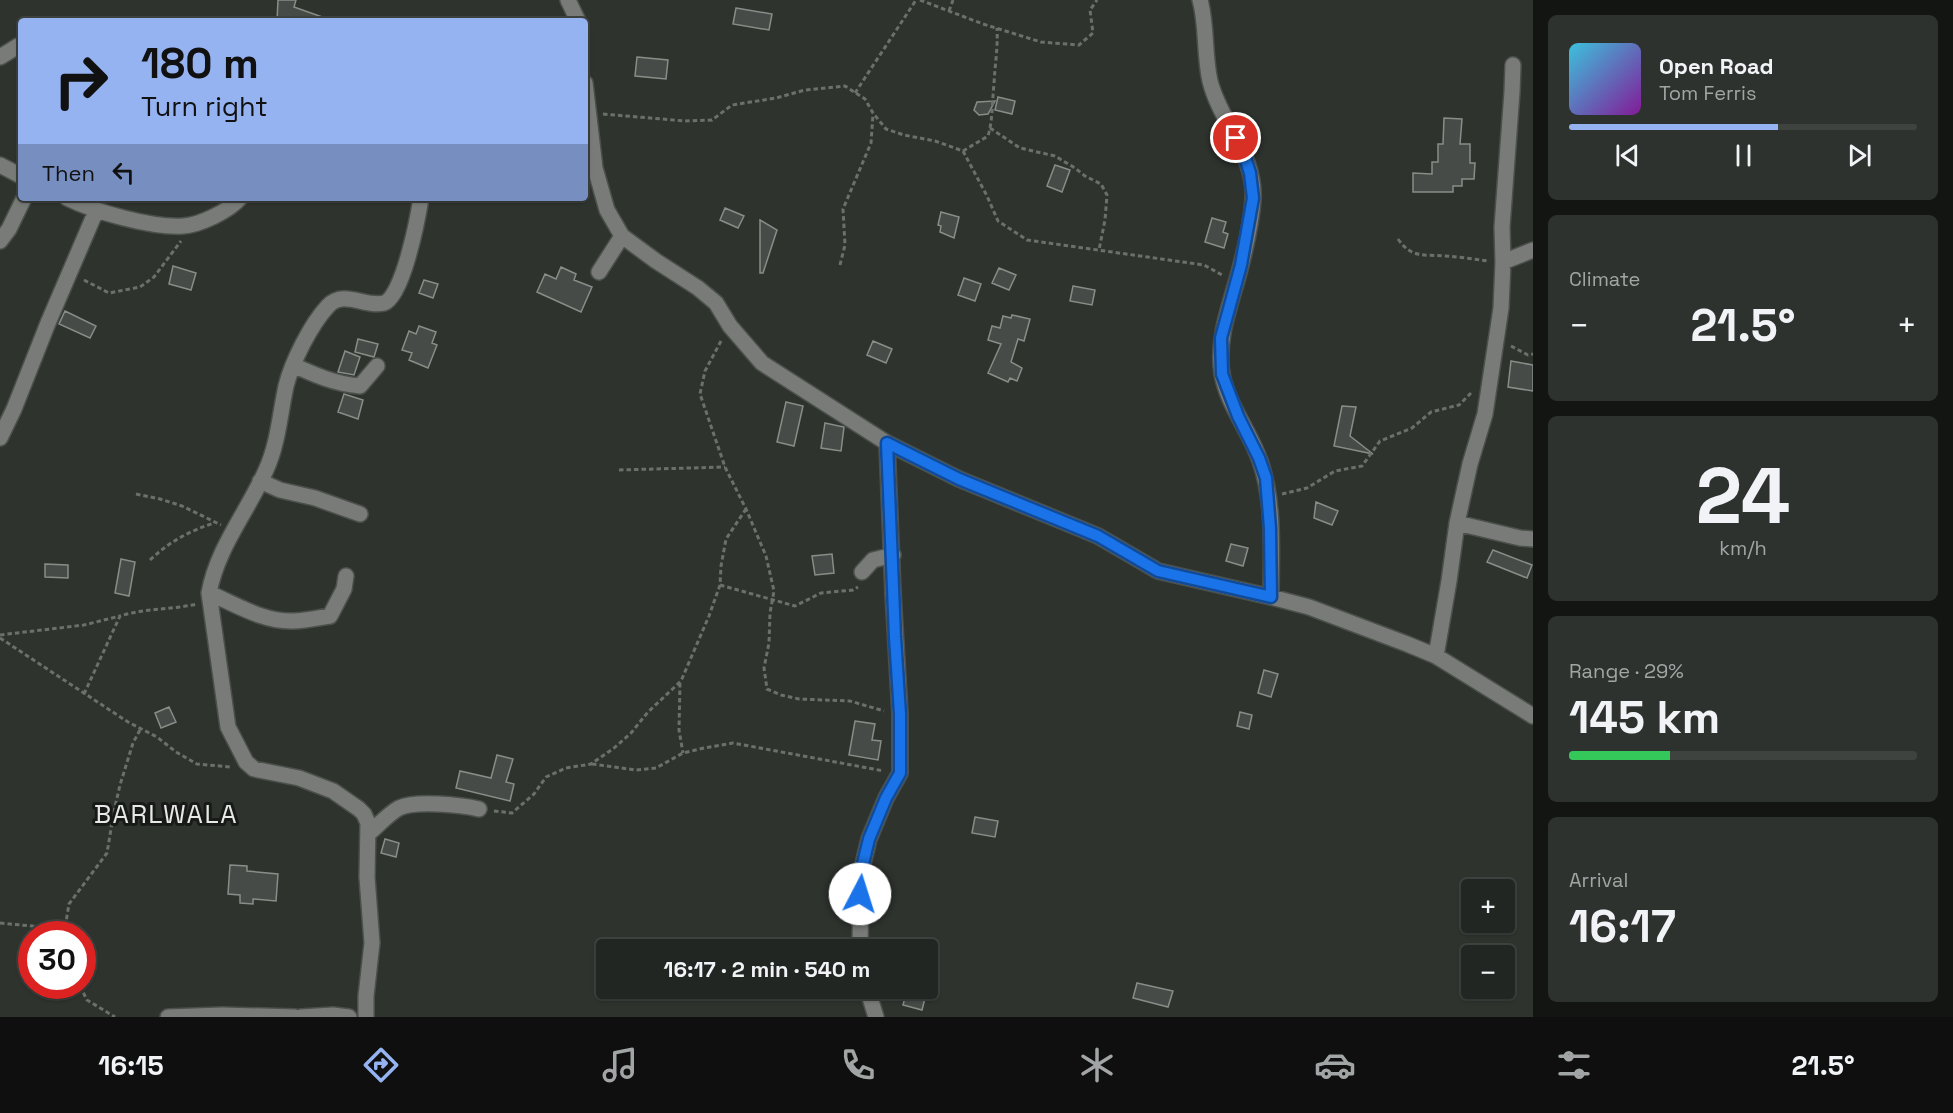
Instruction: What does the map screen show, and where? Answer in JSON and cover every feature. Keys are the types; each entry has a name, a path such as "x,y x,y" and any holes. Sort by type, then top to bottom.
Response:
{"street":[{"path":"568,0 577,18"},
{"path":"578,18 580,0"},
{"path":"1200,0 1205,52 1211,83 1245,157 1250,173 1253,198 1238,279 1221,338 1222,374 1266,478 1269,497 1271,597"},
{"path":"0,57 18,46"},
{"path":"1436,656 1457,523 1470,464 1485,414 1501,308 1502,227 1513,65"},
{"path":"588,120 595,168 607,210 621,236 698,288 716,303 730,326 762,363 887,443 959,479 1098,536 1158,571 1309,607 1436,656 1533,716"},
{"path":"0,165 18,174"},
{"path":"0,241 9,229 23,201"},
{"path":"74,201 96,211 156,224 184,226 220,215 236,201"},
{"path":"366,1017 372,943 367,877 368,823 364,814 333,791 298,778 254,769 246,762 228,727 209,597 211,578 233,529 275,449 287,383 293,364 317,321 328,305 335,300 343,298 385,303 391,299 400,282 416,232 421,201"},
{"path":"0,438 96,211"},
{"path":"599,272 621,236"},
{"path":"1503,262 1533,250"},
{"path":"293,364 326,380 360,386 377,366"},
{"path":"860,939 861,872 869,839 886,798 900,773 900,714 887,443"},
{"path":"260,481 280,490 315,498 360,514"},
{"path":"1457,523 1533,539"},
{"path":"862,573 873,560 893,555"},
{"path":"209,597 269,619 292,621 312,619 330,616 344,589 346,576"},
{"path":"369,833 399,808 428,804 460,804 479,809"},
{"path":"870,999 876,1017"},
{"path":"168,1017 222,1015 295,1017"},
{"path":"300,1017 333,1015 349,1017"}],"path":[{"path":"855,93 918,0 1041,42 1079,45 1093,33 1090,10 1097,0"},
{"path":"949,11 953,0"},
{"path":"963,152 988,136 998,51 996,28"},
{"path":"588,113 685,121 712,120 732,105 776,98 805,90 845,86 865,99 886,129 935,141 963,152 998,221 1027,240 1204,265 1222,275 1238,279"},
{"path":"840,265 845,244 843,209 871,143 873,113"},
{"path":"990,128 1020,148 1055,156 1101,184 1107,195 1106,220 1099,250"},
{"path":"72,268 88,282 109,293 140,287 154,278 180,242 184,226"},
{"path":"1398,239 1405,248 1424,256 1503,262"},
{"path":"730,326 705,371 699,394 724,467 746,509 765,556 774,591 770,613 770,643 764,668 767,689 799,699 850,701 900,714"},
{"path":"1497,337 1528,355 1533,354"},
{"path":"1269,497 1307,488 1335,471 1362,466 1380,441 1412,428 1431,412 1459,405 1482,384 1490,382"},
{"path":"619,470 724,467"},
{"path":"136,494 182,506 214,523 233,529"},
{"path":"683,753 679,730 681,681 720,585 726,539 746,509"},
{"path":"150,560 165,547 193,530 214,523"},
{"path":"720,585 795,606 820,593 853,590 861,584 862,573"},
{"path":"0,636 84,625 137,610 185,607 209,597"},
{"path":"84,694 120,616"},
{"path":"0,636 84,694 128,722 158,737 176,753 196,764 254,769"},
{"path":"591,764 631,733 648,712 681,681"},
{"path":"66,921 69,904 108,853 114,811 133,743 141,728"},
{"path":"479,809 512,813 534,794 546,777 566,768 591,764 636,770 656,768 683,753 733,743 900,773"},
{"path":"0,923 18,925"},
{"path":"86,999 115,1017"}],"building":[{"path":"278,0 296,0 294,7 325,18 277,18"},
{"path":"736,8 772,14 769,30 733,24"},
{"path":"637,57 668,60 666,79 635,76"},
{"path":"998,97 1015,101 1012,114 995,110"},
{"path":"995,101 988,114 979,115 974,110 977,102"},
{"path":"1444,118 1462,119 1460,144 1470,144 1470,163 1475,163 1474,179 1462,179 1462,186 1453,186 1453,192 1413,192 1413,173 1432,174 1432,162 1438,162 1438,144 1443,144"},
{"path":"1055,165 1070,170 1062,192 1047,186"},
{"path":"725,208 744,216 738,228 720,220"},
{"path":"941,212 959,217 954,238 940,232 941,226 938,225"},
{"path":"1212,218 1226,222 1223,232 1228,234 1224,248 1205,242"},
{"path":"760,220 777,230 763,273 760,273"},
{"path":"173,266 196,273 191,290 169,284"},
{"path":"561,267 576,274 574,280 592,287 581,312 537,292 545,274 556,279"},
{"path":"999,268 1016,275 1009,290 992,283"},
{"path":"964,278 981,284 975,301 958,295"},
{"path":"424,280 438,284 433,298 419,293"},
{"path":"1073,286 1095,290 1092,305 1070,301"},
{"path":"65,311 96,326 90,338 59,324"},
{"path":"1012,315 1030,319 1024,341 1018,339 1011,362 1022,368 1017,381 1010,378 1008,382 988,373 1001,344 988,340 992,326 1000,328 1003,316 1011,318"},
{"path":"419,326 436,332 432,343 437,345 428,368 409,360 412,353 402,350 409,331 416,334"},
{"path":"358,339 378,344 374,357 355,352"},
{"path":"873,341 892,349 886,363 867,355"},
{"path":"345,351 360,357 354,375 338,372"},
{"path":"1511,361 1533,365 1533,391 1508,387"},
{"path":"344,394 363,400 358,419 338,412"},
{"path":"786,402 803,406 794,446 777,442"},
{"path":"1342,406 1356,407 1350,436 1373,454 1334,446"},
{"path":"825,423 844,427 841,451 821,448"},
{"path":"1316,502 1338,511 1332,525 1314,518"},
{"path":"1231,544 1248,548 1243,566 1226,561"},
{"path":"1493,550 1532,565 1527,578 1487,562"},
{"path":"832,554 834,573 815,575 812,556"},
{"path":"121,559 135,562 129,596 115,593"},
{"path":"45,564 68,565 68,578 45,577"},
{"path":"1264,670 1278,674 1271,697 1258,693"},
{"path":"169,707 176,722 161,728 155,713"},
{"path":"1240,712 1252,715 1249,729 1237,726"},
{"path":"855,721 875,724 872,740 881,741 878,760 849,755"},
{"path":"497,755 513,759 506,782 514,784 510,801 456,788 460,771 491,778"},
{"path":"975,817 998,821 995,837 972,833"},
{"path":"385,839 399,843 396,857 381,853"},
{"path":"230,865 247,866 247,871 278,874 276,901 253,899 253,904 240,903 240,895 228,894"},
{"path":"1137,983 1173,991 1168,1007 1133,998"},
{"path":"905,999 925,999 922,1010 903,1005"}],"district":[{"name":"BARLWALA","path":"166,814"}],"route":[{"path":"860,894 861,872 869,839 886,798 900,773 900,714 887,443 959,479 1098,536 1158,571 1271,597 1271,544 1266,478 1222,374 1221,338 1238,279 1253,198 1250,173 1236,138"}]}
